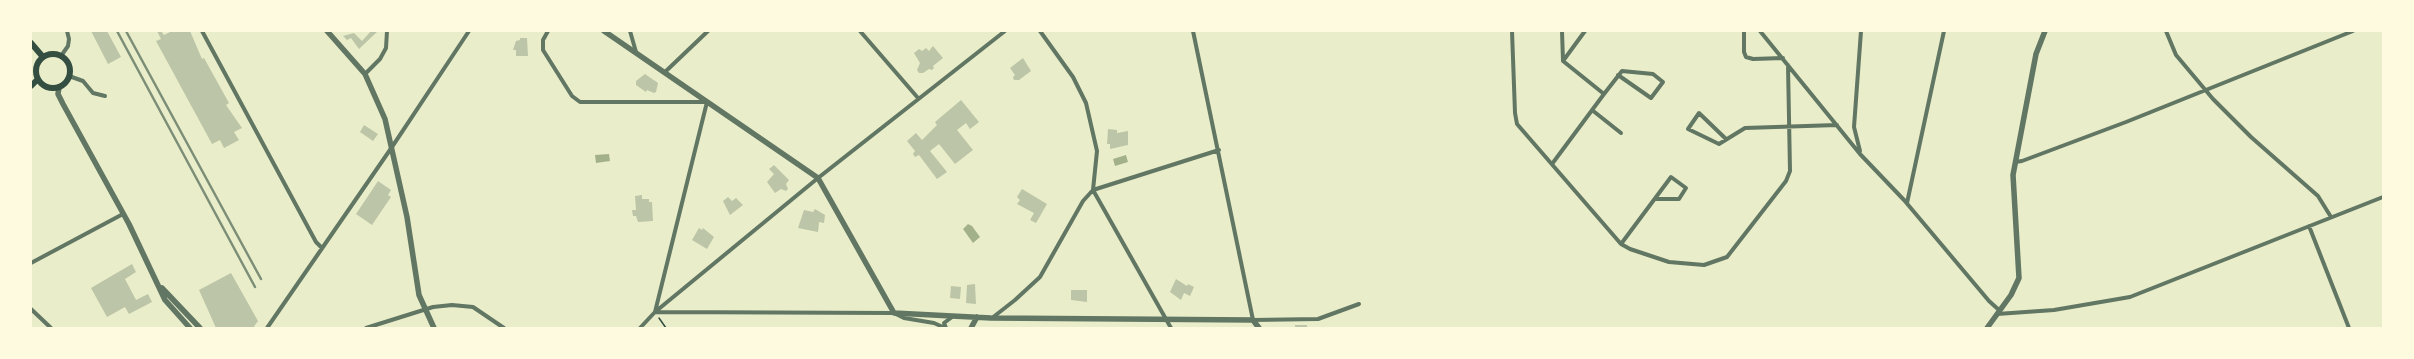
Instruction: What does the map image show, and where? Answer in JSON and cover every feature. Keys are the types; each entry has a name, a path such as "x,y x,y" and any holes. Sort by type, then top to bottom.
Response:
{"main road":[{"path":"31,43 43,57"},
{"path":"52,54 61,56 69,66 69,76 59,87 49,88 38,80 37,64 43,57 52,54"},
{"path":"31,86 38,80"}],"street":[{"path":"61,56 68,46 70,39 67,31"},
{"path":"202,31 316,242 322,248"},
{"path":"327,31 365,74 385,119 407,217 415,275 424,310 434,328"},
{"path":"365,74 380,60 386,48 387,31"},
{"path":"267,328 392,147 469,31"},
{"path":"548,31 543,40 543,50 572,96 580,102 707,102"},
{"path":"604,31 818,178 894,313 904,318 934,323 946,328"},
{"path":"630,31 636,52"},
{"path":"665,72 708,31"},
{"path":"860,31 918,98"},
{"path":"640,328 655,312 818,178 1005,31"},
{"path":"1040,31 1074,77 1086,104 1097,151 1093,190 1171,328"},
{"path":"1193,31 1219,150 1253,320 1259,328"},
{"path":"1512,31 1516,120 1621,244 1630,249 1669,262 1704,265 1727,257 1786,181 1790,171 1788,65"},
{"path":"1562,31 1563,61 1604,94"},
{"path":"1563,61 1585,31"},
{"path":"1744,31 1744,52 1746,57 1753,59 1783,58"},
{"path":"1760,31 1860,154 1907,203 1998,312"},
{"path":"1860,154 1854,127 1861,31"},
{"path":"1907,203 1944,31"},
{"path":"1987,328 2010,295 2019,278 2013,175 2036,54 2045,31"},
{"path":"2166,31 2176,55 2205,89 2251,137 2318,196 2331,217"},
{"path":"2015,162 2022,161 2119,124 2353,31"},
{"path":"1552,164 1618,75 1622,71 1653,74 1663,82 1651,98 1618,75"},
{"path":"69,76 83,81 93,93 105,96"},
{"path":"59,87 58,94 123,214 165,300 190,328"},
{"path":"655,312 707,102"},
{"path":"1592,110 1621,133"},
{"path":"1726,139 1699,113 1688,128 1718,144 1745,128 1837,125"},
{"path":"991,318 1015,300 1040,277 1083,201 1093,190 1219,150"},
{"path":"1621,244 1656,199 1671,176 1686,188 1679,199 1656,199"},
{"path":"1998,312 2054,310 2130,297 2383,197"},
{"path":"31,263 123,214"},
{"path":"2309,226 2349,328"},
{"path":"159,285 200,328"},
{"path":"655,312 894,313 991,318 1253,320 1318,319 1359,304"},
{"path":"366,328 424,310 452,305 474,307 504,328"},
{"path":"31,309 51,328"},
{"path":"946,328 944,322 954,316"},
{"path":"971,328 977,317"}],"path":[{"path":"655,312 666,328"}],"shaded area":[{"path":"609,154 610,161 596,163 595,155"},
{"path":"1126,155 1128,162 1115,166 1113,159"},
{"path":"968,224 972,226 980,237 973,243 963,229"}],"building":[{"path":"91,31 107,31 121,57 108,64"},
{"path":"157,31 161,31 164,35 172,31 190,31 202,59 204,58 229,103 226,105 242,128 234,132 239,140 224,148 220,140 212,144 156,41 161,39"},
{"path":"371,31 378,31 359,49 351,38 347,40 343,36 354,33 362,41"},
{"path":"520,38 527,38 528,56 516,56 516,50 513,50 516,41 520,40"},
{"path":"933,46 943,58 933,66 934,68 932,70 929,69 923,73 919,73 917,70 920,63 914,53 919,49 922,51 926,48 929,51"},
{"path":"1023,58 1031,71 1019,80 1014,80 1013,77 1015,75 1010,68"},
{"path":"645,74 658,83 656,92 654,93 647,90 646,92 636,85 636,81"},
{"path":"961,100 979,122 970,129 966,123 957,130 973,150 955,164 939,144 930,151 947,172 937,179 919,155 915,157 913,154 915,151 907,141 916,133 922,140 937,125 935,122"},
{"path":"364,125 378,134 373,141 360,132"},
{"path":"1108,129 1117,130 1117,133 1128,131 1128,145 1110,149 1110,144 1107,144"},
{"path":"774,165 789,180 786,184 788,189 786,191 781,189 775,193 767,182 774,174 769,169"},
{"path":"378,181 391,190 388,195 391,197 372,225 356,214"},
{"path":"1022,189 1047,204 1036,223 1030,220 1034,213 1017,204 1020,200 1017,197"},
{"path":"642,195 642,199 649,199 649,202 652,202 653,221 638,222 636,216 633,216 632,210 636,210 635,196"},
{"path":"728,197 732,201 736,198 743,205 730,215 723,201"},
{"path":"815,209 825,215 824,223 819,222 818,232 798,228 804,210 813,212"},
{"path":"699,228 702,230 703,228 714,237 707,249 692,240"},
{"path":"132,264 136,272 125,279 136,300 148,294 152,302 129,314 125,307 107,317 91,288"},
{"path":"231,273 258,321 253,328 216,328 199,290"},
{"path":"1176,279 1187,286 1188,284 1194,287 1190,296 1184,293 1181,300 1170,292"},
{"path":"975,284 976,304 966,303 967,285"},
{"path":"951,286 961,287 960,299 950,298"},
{"path":"1071,290 1087,290 1087,302 1071,300"},
{"path":"1295,325 1307,325 1307,328 1295,328"}],"railway":[{"path":"117,31 255,287"},
{"path":"126,31 261,279"}]}
